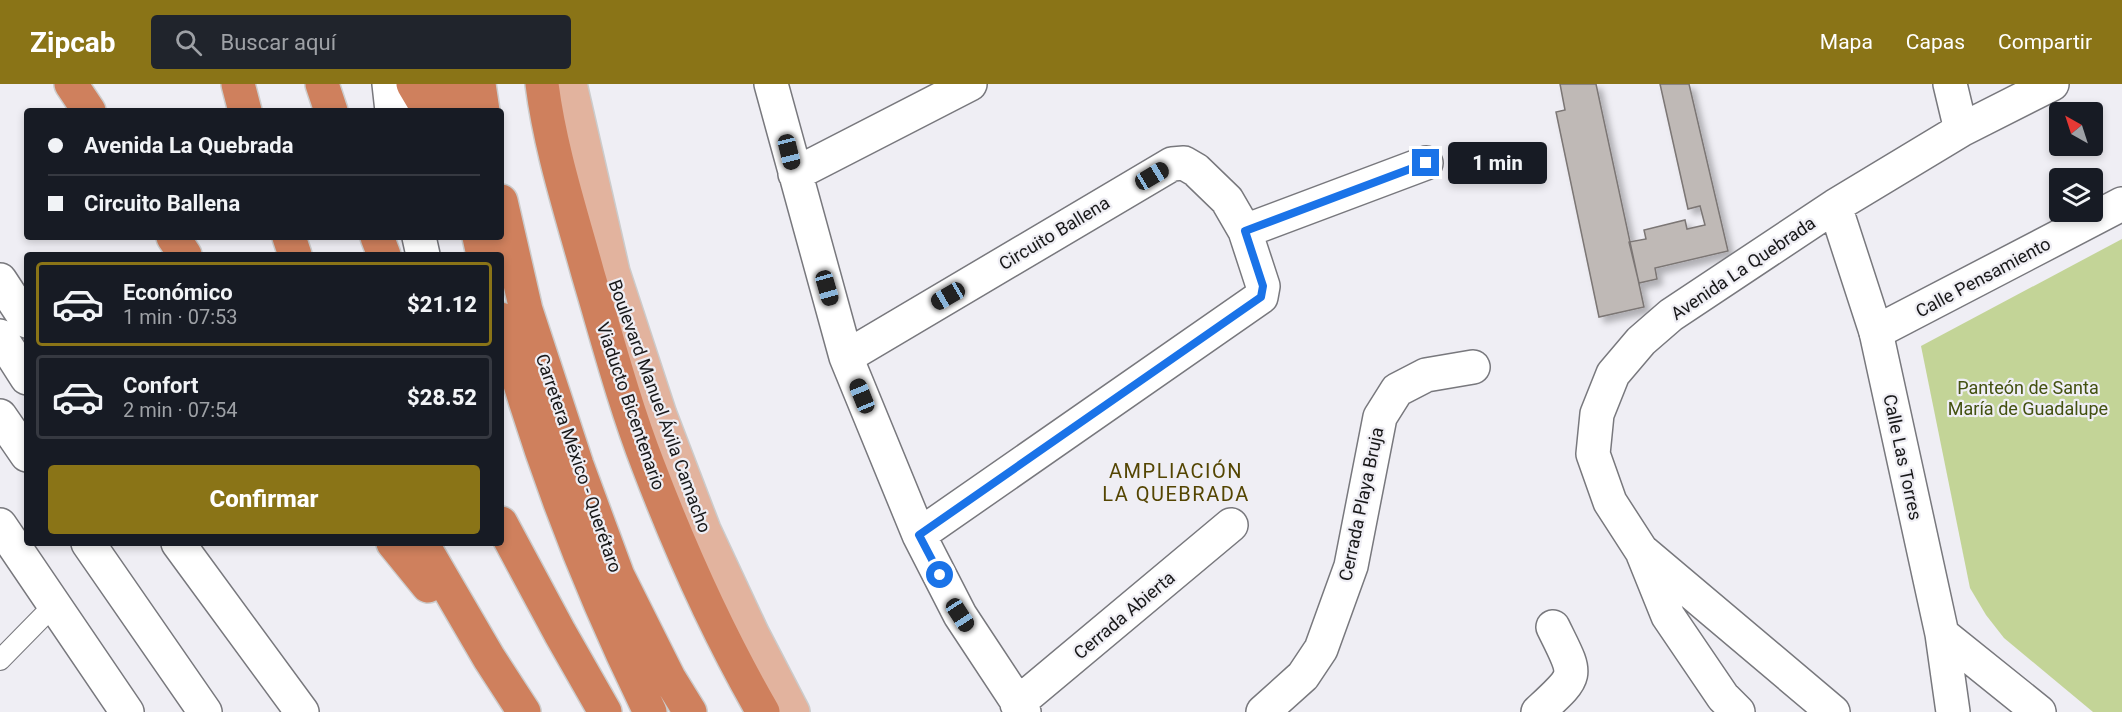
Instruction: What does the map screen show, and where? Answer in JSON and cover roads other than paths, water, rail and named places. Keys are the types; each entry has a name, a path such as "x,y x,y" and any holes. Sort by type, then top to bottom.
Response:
{"highway":[{"path":"71,84 87,108"},
{"path":"238,84 244,108"},
{"path":"322,84 330,108"},
{"path":"413,84 427,108"},
{"path":"447,84 451,108"},
{"path":"478,84 482,108"},
{"name":"Viaducto Bicentenario","path":"542,84 545,111 580,243 615,368 648,464 698,586 763,712"},
{"name":"Carretera México - Querétaro","path":"504,214 526,310 577,465 618,576 669,678 690,712"},
{"path":"504,330 538,441 565,517 622,655 650,712"},
{"path":"504,529 605,712"},
{"path":"396,546 489,658"},
{"path":"424,546 489,658 524,712"}],"main road":[{"name":"Boulevard Manuel Ávila Camacho","path":"570,84 613,272 660,415 704,530 752,633 793,712"}],"street":[{"path":"389,84 392,108"},
{"path":"771,84 846,357 919,535 960,615 1021,708"},
{"path":"795,174 970,84"},
{"path":"1950,84 1961,130"},
{"name":"Avenida La Quebrada","path":"1738,712 1724,697 1668,616 1641,550 1610,502 1593,454 1598,414 1613,374 1641,341 1671,315 1835,206 1961,130 2052,84"},
{"name":"Circuito Ballena","path":"846,357 1172,164 1184,163 1196,170 1227,200 1245,231 1263,286 1261,297 919,535"},
{"path":"1245,231 1426,163"},
{"name":"Calle Pensamiento","path":"1876,333 2122,204"},
{"name":"Calle Las Torres","path":"1835,206 1876,333 1942,634 1953,712"},
{"path":"0,280 24,316"},
{"path":"0,336 24,373"},
{"name":"Cerrada Playa Bruja","path":"1263,712 1303,676 1321,649 1351,566 1380,417 1397,390 1426,375 1473,367"},
{"path":"0,416 24,451"},
{"path":"0,525 127,712"},
{"name":"Cerrada Abierta","path":"1021,708 1231,525"},
{"path":"90,546 205,712"},
{"path":"180,546 302,712"},
{"name":"Avenida La Quebrada","path":"1641,550 1833,712"},
{"path":"1538,712 1566,685 1572,675 1571,664 1553,627"},
{"path":"1942,634 2040,712"}],"lane":[{"path":"0,660 54,605"}],"district":[{"name":"AMPLIACIÓN LA QUEBRADA","path":"1176,482"}],"park label":[{"name":"Panteón de Santa María de Guadalupe","path":"2028,397"}]}
